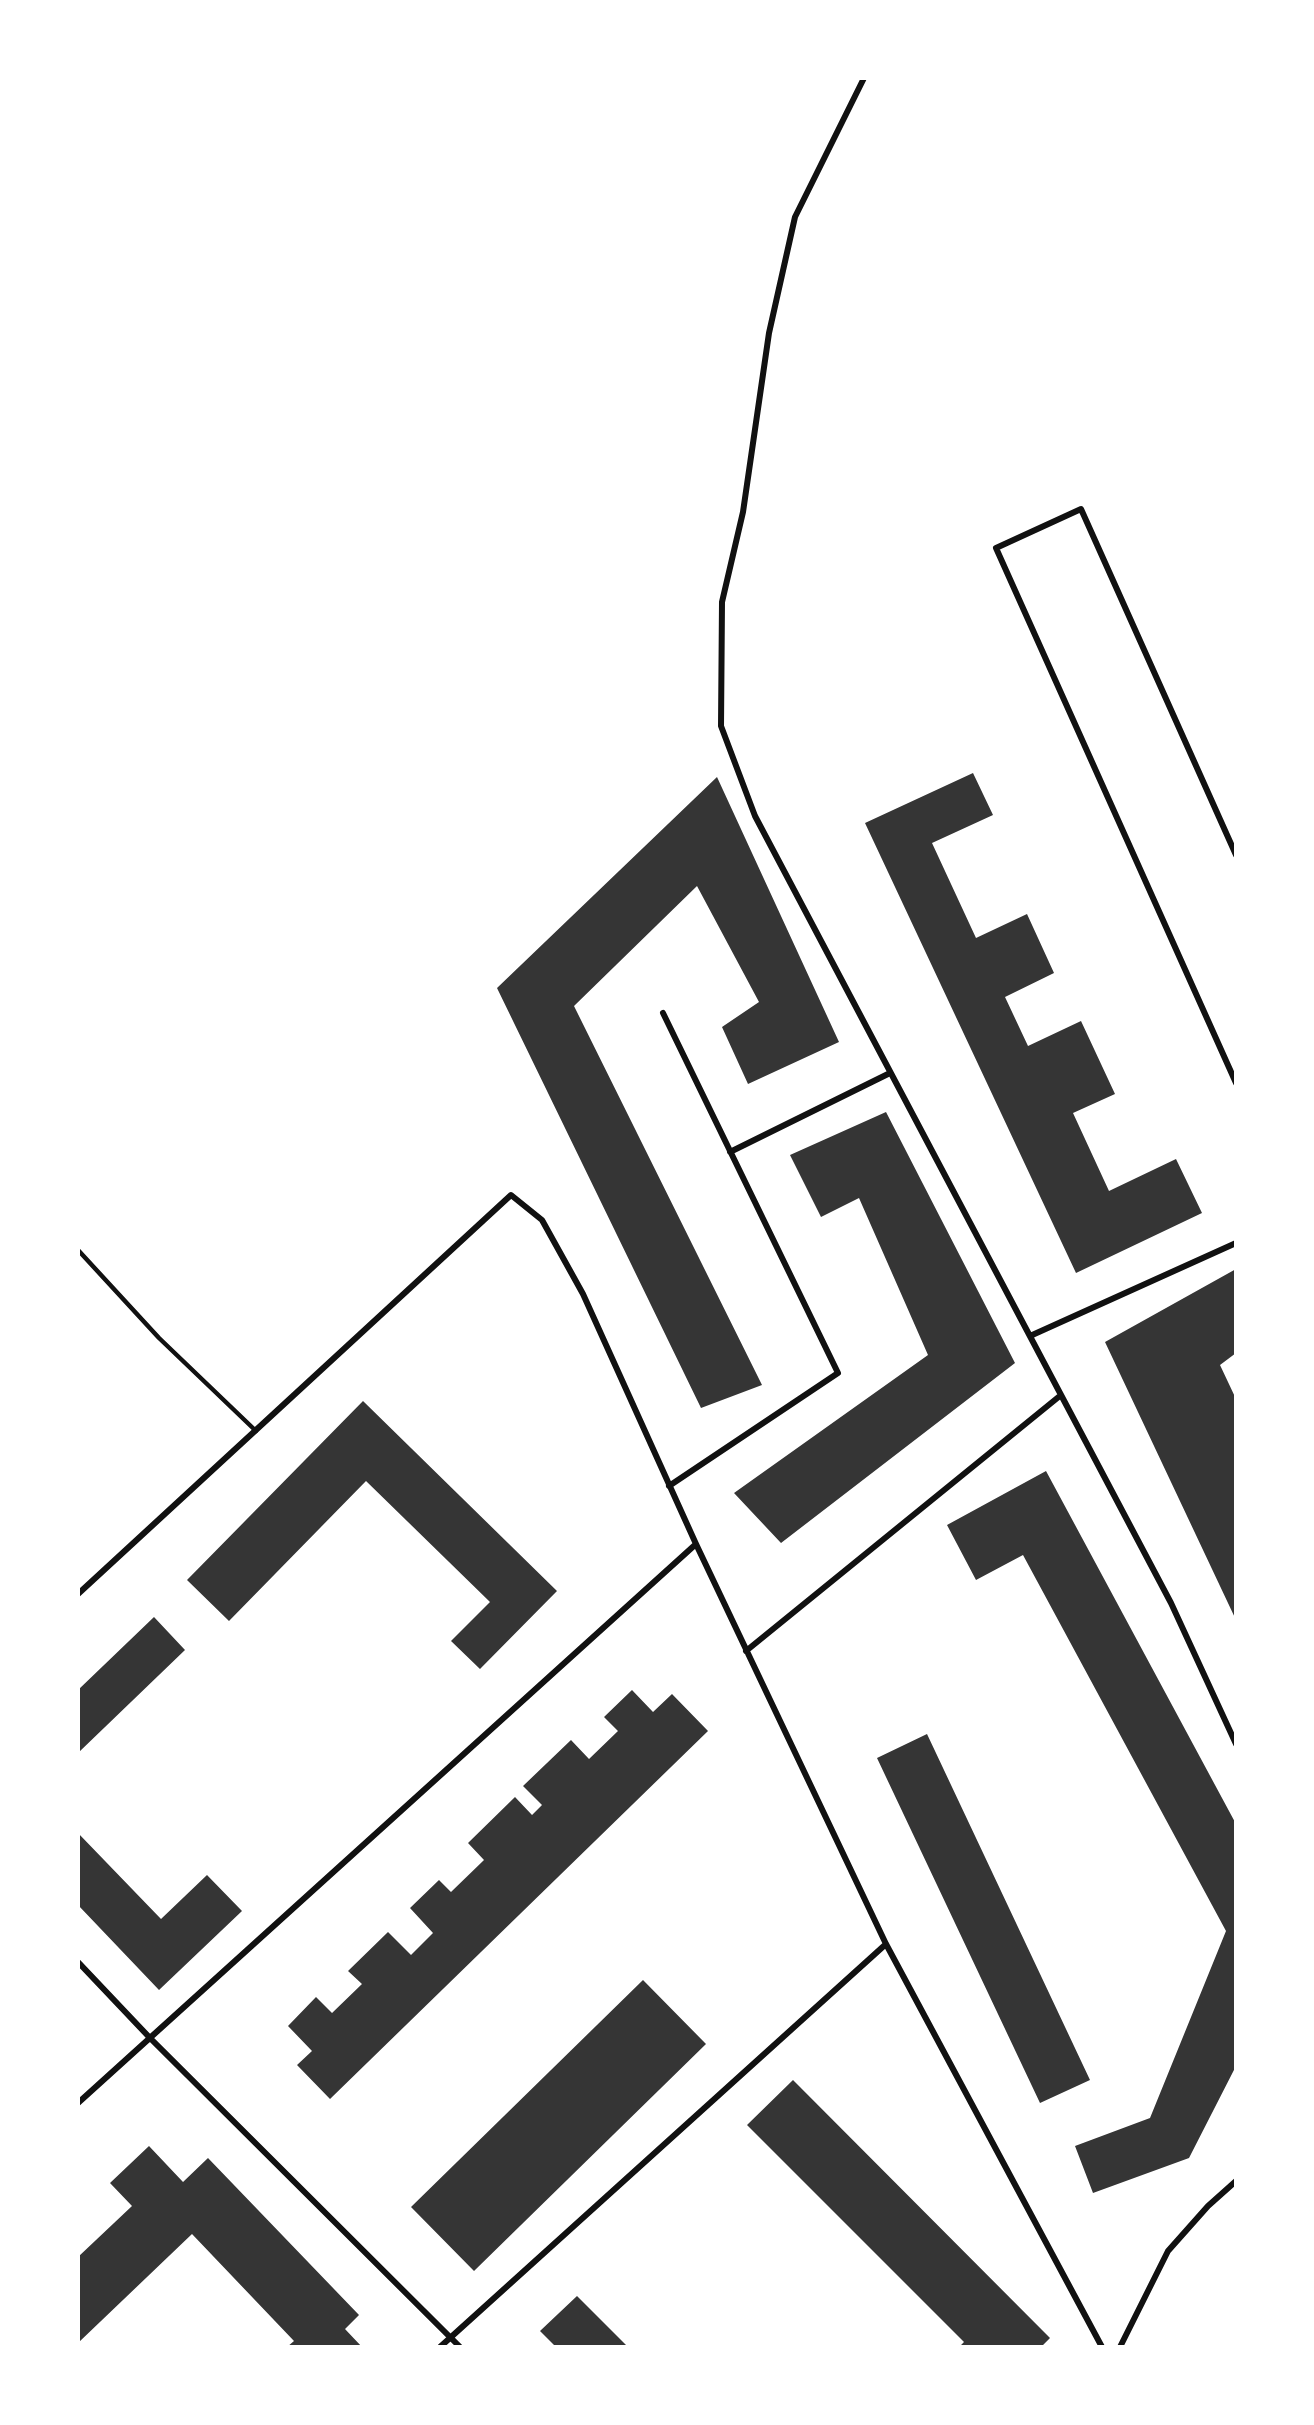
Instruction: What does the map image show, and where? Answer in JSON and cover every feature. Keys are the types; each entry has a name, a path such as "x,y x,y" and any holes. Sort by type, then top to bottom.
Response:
{"street":[{"path":"864,78 795,217 769,333 743,512 722,602 721,726 755,816 1171,1603 1236,1744"},
{"path":"1236,855 1081,509 996,548 1236,1083"},
{"path":"663,1013 838,1373 669,1486"},
{"path":"730,1152 890,1073"},
{"path":"78,1594 511,1195 543,1220 584,1294 669,1486 886,1944 1102,2347"},
{"path":"1030,1336 1236,1243"},
{"path":"746,1651 1061,1395"},
{"path":"78,2103 696,1544"},
{"path":"440,2347 886,1944"},
{"path":"78,1962 150,2038 460,2347"},
{"path":"1120,2347 1168,2251 1208,2206 1236,2181"}],"lane":[{"path":"78,1250 159,1338 256,1431"}],"building":[{"path":"973,773 993,815 932,843 976,938 1027,914 1054,973 1005,997 1028,1046 1081,1021 1115,1094 1073,1113 1109,1191 1176,1159 1202,1213 1076,1273 865,823"},
{"path":"717,777 839,1042 748,1084 722,1027 759,1002 697,886 574,1006 762,1385 701,1408 497,988"},
{"path":"886,1112 1015,1363 781,1543 734,1493 928,1355 859,1198 821,1217 790,1155"},
{"path":"1236,1269 1236,1353 1220,1365 1236,1399 1236,1620 1105,1342"},
{"path":"363,1401 557,1591 480,1669 451,1641 490,1602 366,1481 229,1621 187,1580"},
{"path":"1046,1471 1236,1824 1236,2066 1189,2158 1093,2193 1075,2146 1150,2118 1226,1931 1023,1555 976,1580 947,1525"},
{"path":"154,1617 185,1650 78,1753 78,1690"},
{"path":"632,1690 653,1712 672,1694 708,1731 330,2099 297,2065 312,2051 288,2026 316,1997 332,2013 362,1984 348,1971 388,1932 411,1955 433,1933 410,1908 439,1880 451,1892 484,1860 468,1843 515,1797 532,1815 542,1805 523,1786 571,1740 589,1759 618,1731 604,1717"},
{"path":"927,1734 1090,2080 1040,2103 877,1758"},
{"path":"78,1833 161,1919 207,1875 242,1911 159,1990 78,1905"},
{"path":"643,1980 706,2044 474,2271 411,2207"},
{"path":"793,2080 1050,2338 1041,2347 959,2347 964,2342 747,2125"},
{"path":"149,2146 183,2182 208,2158 359,2315 345,2329 362,2347 287,2347 294,2341 192,2234 78,2343 78,2257 132,2206 110,2183"},
{"path":"577,2296 628,2347 556,2347 540,2331"}]}
